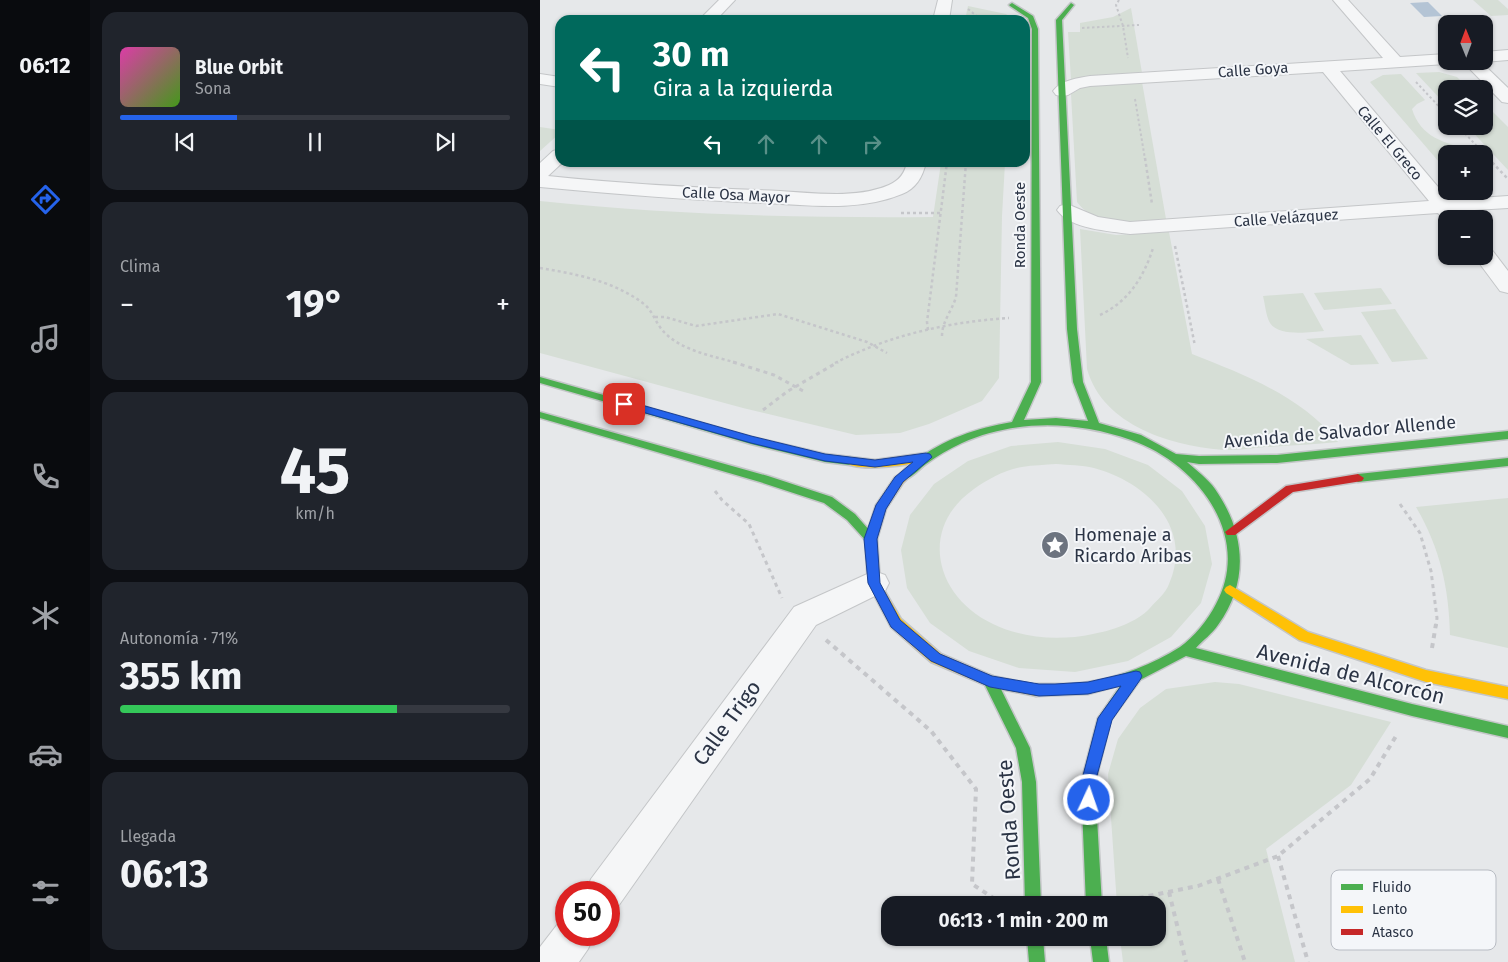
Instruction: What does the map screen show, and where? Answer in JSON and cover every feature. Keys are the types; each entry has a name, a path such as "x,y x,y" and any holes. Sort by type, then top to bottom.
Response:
{"main road":[{"name":"Ronda Oeste","path":"1029,15 1008,4 1042,8"},
{"path":"1058,8 1076,5 1059,20 1067,210 1072,318 1078,382 1095,425"},
{"name":"Ronda Oeste","path":"1017,423 1036,382 1035,22 1030,16"},
{"path":"540,380 751,440 825,458 875,464 926,457"},
{"path":"540,415 764,479 828,500 851,517 870,539"},
{"path":"1056,421 1095,425 1136,438 1174,457 1210,490 1231,532 1235,560 1230,590 1213,622 1185,650 1136,676 1088,688 1039,690 990,681 936,658 896,623 874,583 870,539 880,508 899,480 926,457 954,441 985,430 1017,423 1056,421"},
{"name":"Avenida de Salvador Allende","path":"1174,457 1199,460 1277,459 1508,436"},
{"path":"1231,532 1290,489 1380,475 1508,462"},
{"name":"Avenida de Alcorcón","path":"1230,590 1304,636 1426,676 1508,693"},
{"name":"Avenida de Alcorcón","path":"1185,650 1402,708 1508,732"},
{"path":"1094,896 1088,783 1105,718 1136,676"},
{"name":"Ronda Oeste","path":"990,681 1023,748 1029,782 1033,896"},
{"path":"1036,946 1037,962"},
{"path":"1099,946 1101,962"}],"street":[{"path":"712,15 728,0"},
{"path":"942,15 945,0"},
{"path":"1340,0 1396,62"},
{"path":"1493,56 1508,55"},
{"name":"Calle Goya","path":"1062,91 1090,80 1438,59"},
{"name":"Calle El Greco","path":"1327,66 1447,210"},
{"path":"1479,70 1508,98"},
{"path":"540,79 555,81"},
{"path":"540,173 555,160"},
{"name":"Calle Osa Mayor","path":"540,181 700,194 857,198 895,190 910,181 916,167"},
{"name":"Calle Velázquez","path":"1465,210 1508,202"},
{"name":"Calle Velázquez","path":"1067,210 1093,223 1108,226 1153,227 1438,214"},
{"path":"1491,265 1508,286"},
{"name":"Calle Trigo","path":"613,881 802,619 874,583"},
{"path":"554,962 566,946"}],"path":[{"path":"1096,316 1105,313 1123,299 1140,280 1151,259 1154,244 1152,206 1132,78 1123,26 1116,5 1119,0"},
{"path":"968,9 976,15"},
{"path":"1080,28 1139,25"},
{"path":"1396,62 1438,106"},
{"path":"1466,135 1508,179"},
{"path":"928,330 927,322 946,167"},
{"path":"942,336 942,327 954,305 956,297 966,167"},
{"path":"1174,242 1195,346"},
{"path":"540,268 564,272 615,286 646,305 664,332 685,347 774,375 806,392"},
{"path":"655,317 665,317 696,326 778,314 867,342 887,353"},
{"path":"763,410 794,386 832,364 876,346 928,330 996,318"},
{"path":"713,487 718,496 749,524 779,592 788,606 931,731 976,789 972,884 990,896"},
{"path":"1278,856 1308,962"},
{"path":"1149,896 1198,886 1218,879 1245,962"},
{"path":"1169,892 1186,962"}],"shaded area":[{"path":"1473,0 1498,0 1508,9 1508,15 1490,15"},
{"path":"968,6 1007,15 966,15"},
{"path":"1131,8 1142,73 1092,76 1071,80 1068,32 1080,32 1080,23 1113,17"},
{"path":"1439,72 1457,77 1460,80 1438,80 1438,96 1416,73"},
{"path":"1401,74 1425,100 1412,109 1421,127 1434,137 1454,145 1438,145 1438,161 1370,82 1383,75"},
{"path":"1142,82 1166,219 1130,222 1106,220 1085,211 1077,202 1071,94 1084,86"},
{"path":"1493,112 1508,127 1508,170 1493,154 1493,145 1485,145 1475,135 1493,135"},
{"path":"540,127 555,129 555,138 540,151"},
{"path":"940,167 1005,167 999,378 982,401 929,424 900,433 856,435 743,408 540,353 540,201 638,210 736,215 933,217"},
{"path":"1080,229 1116,235 1169,232 1192,354 1252,379 1290,399 1323,426 1338,442 1232,450 1206,448 1163,438 1143,430 1124,419 1108,405 1095,389 1087,369"},
{"path":"1381,288 1392,304 1324,310 1314,293"},
{"path":"1303,293 1324,331 1295,333 1274,327 1270,323 1263,296"},
{"path":"1395,309 1428,359 1392,362 1361,312"},
{"path":"1361,335 1379,364 1351,365 1306,339"},
{"path":"1058,442 1105,449 1148,465 1182,491 1205,526 1212,564 1201,603 1171,637 1128,661 1075,672 1019,668 969,651 930,623 907,588 901,550 910,515 934,484 968,461 1011,446","holes":["1056,464 1094,468 1131,484 1147,496 1160,510 1170,526 1175,544 1175,563 1168,587 1163,594 1138,618 1100,633 1068,638 1030,636 993,624 973,612 958,597 947,580 941,561 940,542 945,523 956,505 974,489 1009,470 1026,466"]},
{"path":"1508,498 1508,648 1450,635 1448,601 1442,569 1431,538 1416,507"},
{"path":"1215,682 1239,684 1391,722 1351,785 1266,849 1295,962 1123,962 1121,946 1166,946 1166,896 1116,896 1108,774 1118,739 1140,708 1166,689"}],"water":[{"path":"1428,2 1441,15 1424,17 1410,3"}],"traffic: fast":[{"path":"1012,5 1028,15"},
{"path":"1071,5 1059,20 1072,329 1078,382 1095,425"},
{"path":"1017,423 1036,382 1035,29 1030,16"},
{"path":"540,380 751,440 825,458 850,461"},
{"path":"540,415 764,479 828,500 851,517 871,539"},
{"path":"1036,690 1088,688 1135,676 1185,650 1213,622 1230,590 1235,560 1231,532 1210,490 1174,457 1137,438 1095,425 1056,421"},
{"path":"905,475 940,450 975,434 1013,425 1056,421"},
{"path":"1174,457 1199,460 1277,459 1508,435"},
{"path":"1358,478 1508,462"},
{"path":"1185,650 1412,710 1508,732"},
{"path":"1094,896 1088,783 1105,718 1135,676"},
{"path":"990,681 1023,748 1029,782 1033,896"},
{"path":"1036,946 1037,962"},
{"path":"1099,946 1101,962"}],"traffic: slow":[{"path":"850,461 875,464 926,457"},
{"path":"905,475 899,480 880,508 871,539 874,583 896,623 936,658 990,681 1036,690"},
{"path":"1230,590 1304,636 1426,676 1508,693"}],"traffic: jam":[{"path":"1231,532 1290,489 1358,478"}],"place":[{"name":"Homenaje a Ricardo Aribas","path":"1055,545"}],"route":[{"path":"624,404 751,440 825,458 875,464 926,457 899,480 880,508 870,539 874,583 896,623 936,658 990,681 1039,690 1088,688 1136,676 1105,718 1088,783 1089,800"}]}
